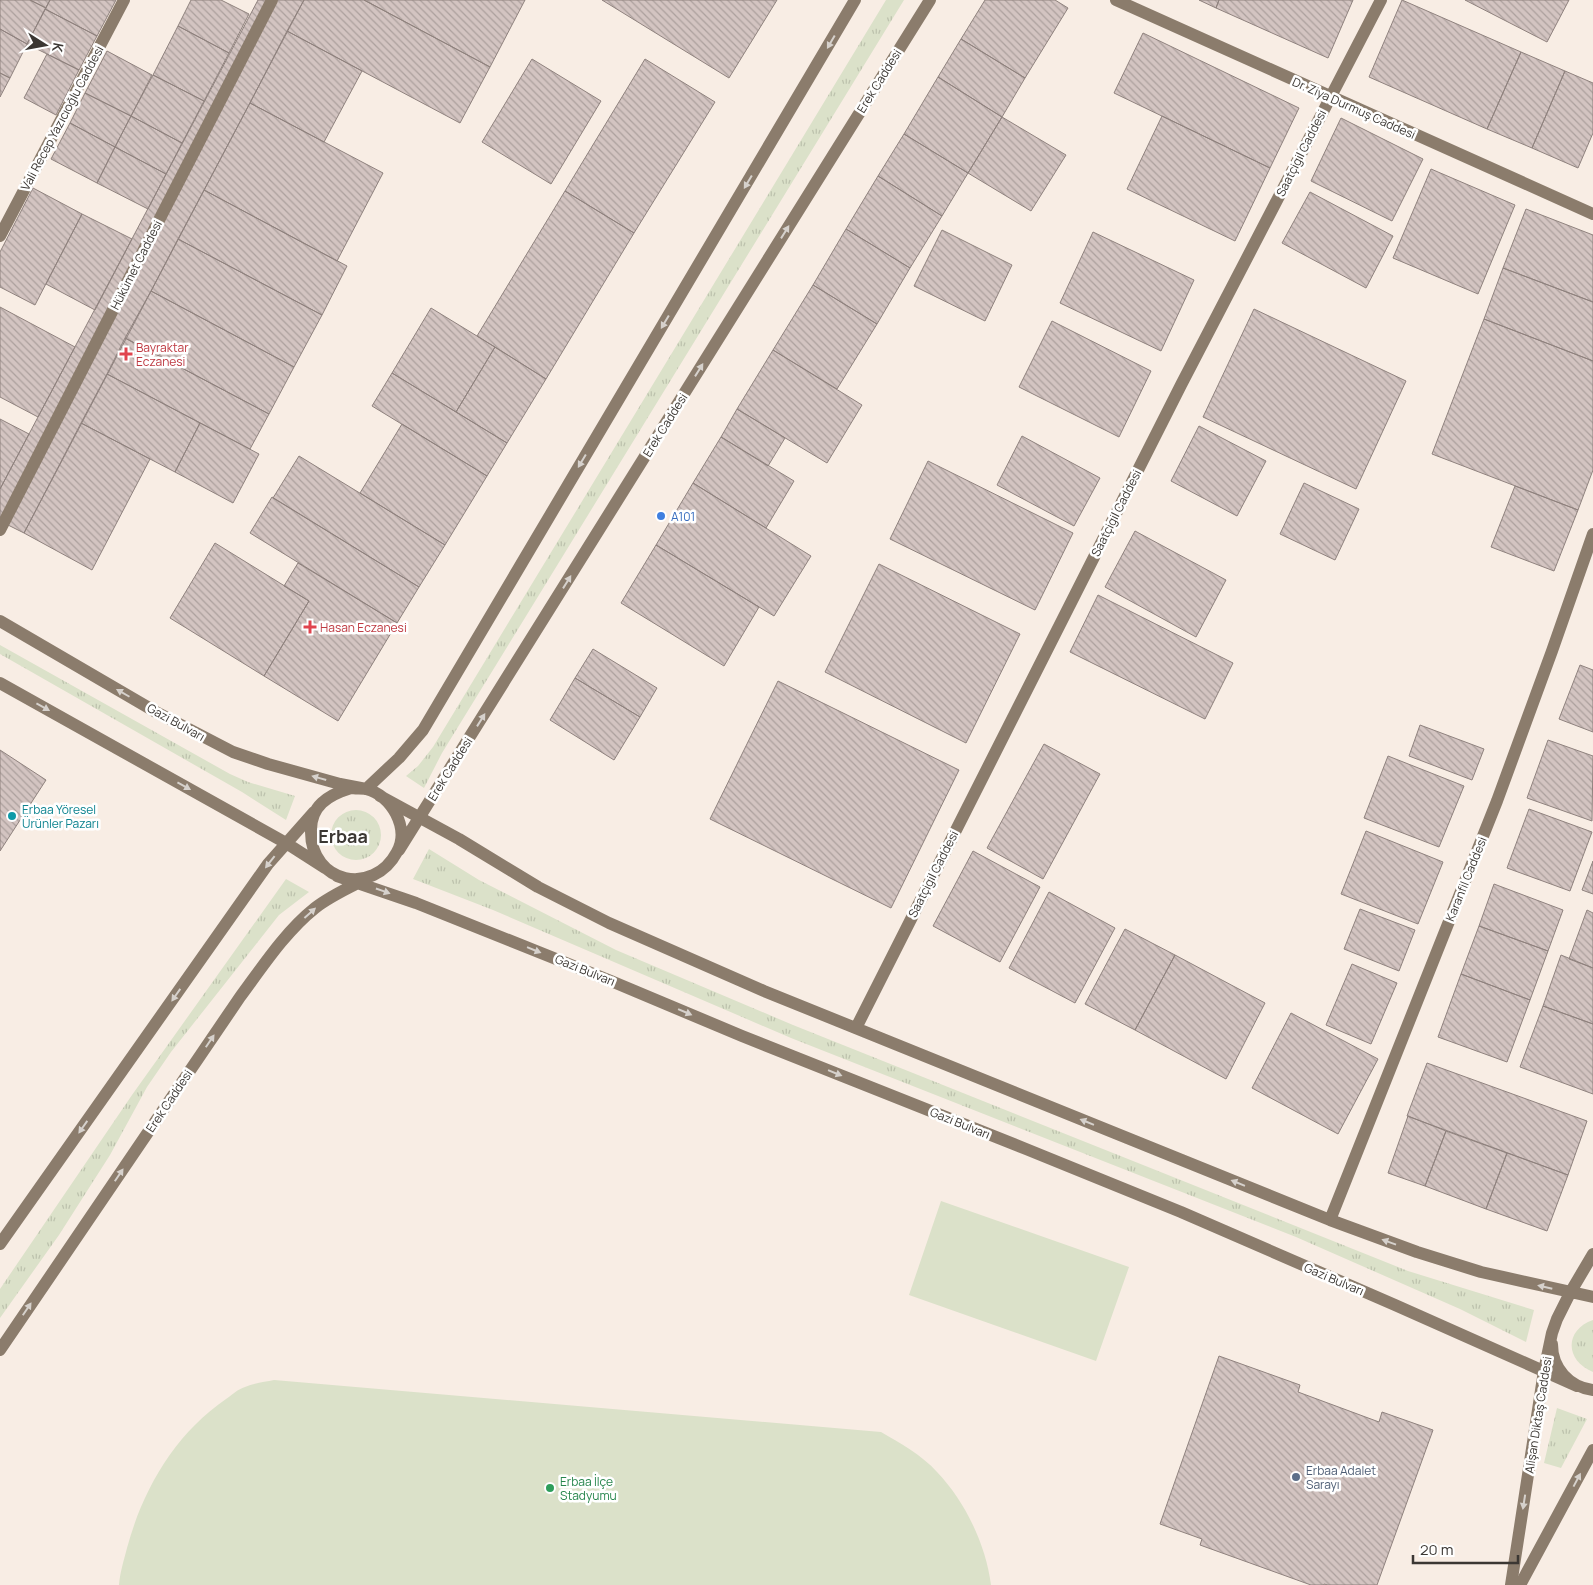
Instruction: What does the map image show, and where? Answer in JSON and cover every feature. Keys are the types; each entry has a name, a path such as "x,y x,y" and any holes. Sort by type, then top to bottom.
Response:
{"main road":[{"name":"Vali Recep Yazıcıoğlu Caddesi","path":"0,236 124,0"},
{"name":"Hükümet Caddesi","path":"0,530 272,0"},
{"path":"0,1244 268,864 323,802 336,793 351,788 366,789 399,758 423,730 855,0"},
{"name":"Erek Caddesi","path":"399,850 930,0"},
{"name":"Dr. Ziya Durmuş Caddesi","path":"1116,0 1593,214"},
{"name":"Saatçigil Caddesi","path":"856,1028 1181,385 1381,0"},
{"name":"Karanfil Caddesi","path":"1330,1220 1497,801 1549,661 1593,534"},
{"name":"Gazi Bulvarı","path":"0,621 156,712 233,752 268,764 340,784 366,789 459,839 538,887 610,923 764,991 1330,1220 1418,1252 1481,1272 1593,1298"},
{"name":"Gazi Bulvarı","path":"0,683 286,843 337,876 361,881 611,980 751,1040 1181,1212 1577,1386 1592,1390"},
{"name":"Gazi Bulvarı","path":"380,796 392,806 399,819 402,834 399,850"},
{"name":"Gazi Bulvarı","path":"314,812 310,828 311,842 316,856 325,868"},
{"path":"361,881 380,873 391,863 399,850"},
{"name":"Erek Caddesi","path":"0,1350 240,996 271,955 296,925 314,908 330,897 361,881"},
{"name":"Alişan Diktaş Caddesi","path":"1511,1585 1544,1371 1552,1333 1570,1293 1593,1254"},
{"name":"Gazi Bulvarı","path":"1577,1386 1565,1377 1556,1365 1552,1352 1552,1333 1570,1308 1577,1303 1593,1298"},
{"path":"1520,1585 1593,1450"}],"green space":[{"path":"886,0 904,0 442,753 424,788 406,776 418,766 433,747"},
{"path":"0,645 230,774 248,782 295,796 286,820 242,792 0,654"},
{"path":"351,810 361,810 374,817 381,830 381,840 374,853 361,860 351,860 342,856 335,849 331,840 331,830 335,821 342,814"},
{"path":"429,849 479,880 616,950 793,1025 1408,1271 1534,1310 1526,1342 1460,1309 1296,1237 791,1038 493,910 413,879"},
{"path":"286,879 309,892 279,915 171,1052 147,1087 110,1155 59,1235 0,1318 0,1289 132,1095"},
{"path":"941,1201 1129,1267 1096,1361 909,1295"},
{"path":"1593,1320 1593,1372 1577,1361 1572,1346 1573,1338 1577,1331"},
{"name":"Erbaa İlçe Stadyumu","path":"274,1380 881,1432 925,1460 957,1496 979,1539 991,1585 119,1585 127,1548 142,1505 152,1484 176,1446 208,1413 237,1391 252,1384"},
{"path":"1557,1408 1587,1419 1561,1468 1544,1463"}],"building":[{"path":"0,0 30,0 46,8 27,44 0,29"},
{"path":"30,0 50,0 46,8"},
{"path":"50,0 116,0 97,36 45,9"},
{"path":"191,0 221,0 249,14 229,53 178,26"},
{"path":"258,0 304,0 24,533 0,521 0,489"},
{"path":"304,0 364,0 490,67 460,123 287,31"},
{"path":"364,0 525,0 490,67"},
{"path":"602,0 777,0 729,78"},
{"path":"985,0 1055,0 1068,8 1025,78 961,39"},
{"path":"1199,0 1219,0 1216,8"},
{"path":"1219,0 1353,0 1328,58 1216,8"},
{"path":"1402,0 1521,52 1487,129 1369,77"},
{"path":"1465,0 1569,0 1547,42"},
{"path":"45,9 97,36 79,70 27,44"},
{"path":"178,26 229,53 204,101 153,75"},
{"path":"0,29 27,44 10,78 0,73"},
{"path":"287,31 362,71 324,142 250,103"},
{"path":"1143,33 1299,108 1270,168 1114,93"},
{"path":"961,39 1025,78 1002,117 938,77"},
{"path":"107,51 152,75 131,116 85,93"},
{"path":"1521,52 1565,71 1532,148 1487,129"},
{"path":"47,54 79,70 56,115 24,98"},
{"path":"532,59 601,101 551,184 482,142"},
{"path":"645,59 715,102 634,233 565,191"},
{"path":"1565,71 1593,83 1593,133 1578,168 1532,148"},
{"path":"0,73 10,78 0,97"},
{"path":"153,75 204,101 182,143 131,116"},
{"path":"938,77 1002,117 968,173 904,134"},
{"path":"85,93 131,116 115,147 70,123"},
{"path":"250,103 383,173 337,261 204,190"},
{"path":"131,116 182,143 166,174 115,147"},
{"path":"1162,116 1270,168 1235,241 1127,189"},
{"path":"1002,117 1066,155 1031,211 968,173"},
{"path":"1341,118 1423,159 1392,221 1311,181"},
{"path":"70,123 115,147 97,183 51,159"},
{"path":"904,134 968,173 942,216 878,176"},
{"path":"115,147 166,174 148,209 97,183"},
{"path":"1431,169 1515,205 1478,294 1393,258"},
{"path":"878,176 942,216 910,268 846,229"},
{"path":"33,188 82,214 35,305 0,287 0,252"},
{"path":"204,190 347,266 322,315 178,239"},
{"path":"565,191 634,233 546,379 477,336"},
{"path":"1310,192 1393,236 1366,288 1282,243"},
{"path":"1526,209 1593,235 1593,302 1503,268"},
{"path":"82,214 132,239 95,310 46,284"},
{"path":"846,229 910,268 877,324 813,285"},
{"path":"942,230 1012,265 985,321 914,286"},
{"path":"1093,232 1194,280 1161,351 1060,303"},
{"path":"178,239 322,315 294,367 151,291"},
{"path":"1503,268 1593,302 1593,361 1484,319"},
{"path":"813,285 877,324 837,389 773,350"},
{"path":"151,291 294,367 269,414 125,338"},
{"path":"0,307 75,347 38,417 0,397"},
{"path":"431,308 495,347 456,412 392,373"},
{"path":"1254,309 1406,381 1356,489 1203,417"},
{"path":"1484,319 1593,361 1593,470 1578,510 1432,454"},
{"path":"1052,321 1151,371 1119,437 1019,387"},
{"path":"125,338 269,414 250,449 107,374"},
{"path":"495,347 546,379 507,443 456,412"},
{"path":"773,350 862,405 827,463 737,409"},
{"path":"392,373 507,443 487,476 372,406"},
{"path":"107,374 200,423 175,472 81,423"},
{"path":"737,409 785,438 768,466 721,437"},
{"path":"0,419 29,434 0,489"},
{"path":"81,423 150,459 92,570 24,533"},
{"path":"200,423 259,454 233,503 175,472"},
{"path":"402,424 487,476 445,545 360,493"},
{"path":"1199,426 1266,461 1237,516 1171,481"},
{"path":"1022,436 1100,478 1074,526 997,485"},
{"path":"721,437 794,481 766,528 693,483"},
{"path":"299,456 445,545 419,587 273,498"},
{"path":"928,461 1073,533 1035,610 890,539"},
{"path":"693,483 811,556 774,616 656,545"},
{"path":"1304,483 1359,509 1335,560 1280,534"},
{"path":"1515,486 1578,510 1554,571 1491,547"},
{"path":"272,497 419,587 397,623 250,533"},
{"path":"1135,531 1226,580 1196,637 1105,587"},
{"path":"215,543 309,601 264,676 170,618"},
{"path":"656,545 759,607 724,666 621,603"},
{"path":"298,563 397,623 338,721 264,676 309,601 284,586"},
{"path":"879,564 1020,634 966,743 825,672"},
{"path":"1098,595 1233,663 1205,719 1070,652"},
{"path":"593,649 657,688 640,717 575,678"},
{"path":"1580,665 1593,670 1593,732 1559,719"},
{"path":"575,678 640,717 614,760 550,720"},
{"path":"778,681 959,770 891,908 710,819"},
{"path":"1420,725 1484,749 1472,780 1409,756"},
{"path":"1548,740 1593,756 1592,821 1527,798"},
{"path":"1044,744 1100,774 1043,879 987,848"},
{"name":"Erbaa Yöresel Ürünler Pazarı","path":"0,750 46,780 0,851"},
{"path":"1388,756 1464,786 1439,847 1364,818"},
{"path":"1529,809 1592,832 1570,891 1507,868"},
{"path":"1366,831 1443,862 1418,924 1341,894"},
{"path":"973,851 1040,887 1000,962 933,926"},
{"path":"1593,861 1593,894 1582,890"},
{"path":"1494,884 1563,910 1548,951 1479,926"},
{"path":"1049,892 1115,928 1075,1003 1009,968"},
{"path":"1360,909 1415,930 1399,971 1344,949"},
{"path":"1587,910 1593,913 1593,968 1569,959"},
{"path":"1479,926 1548,951 1530,1000 1461,974"},
{"path":"1125,929 1175,955 1135,1030 1085,1004"},
{"path":"1175,955 1265,1003 1226,1079 1135,1030"},
{"path":"1561,955 1593,968 1593,1024 1543,1006"},
{"path":"1352,964 1397,983 1371,1044 1326,1025"},
{"path":"1461,974 1530,1000 1507,1062 1438,1037"},
{"path":"1543,1006 1593,1024 1593,1094 1520,1067"},
{"path":"1291,1013 1378,1059 1338,1134 1252,1088"},
{"path":"1427,1063 1587,1121 1568,1175 1407,1116"},
{"path":"1408,1116 1446,1131 1425,1186 1388,1173"},
{"path":"1446,1131 1507,1153 1486,1209 1425,1186"},
{"path":"1507,1153 1568,1175 1547,1231 1486,1209"},
{"name":"Erbaa Adalet Sarayı","path":"1219,1356 1300,1385 1298,1392 1379,1422 1382,1412 1433,1430 1377,1585 1311,1585 1200,1545 1202,1539 1160,1524"}],"place":[{"name":"Bayraktar Eczanesi","path":"126,354"},
{"name":"A101","path":"661,516"},
{"name":"Hasan Eczanesi","path":"310,627"},
{"name":"Erbaa Yöresel Ürünler Pazarı","path":"12,816"},
{"name":"Erbaa Adalet Sarayı","path":"1296,1477"},
{"name":"Erbaa İlçe Stadyumu","path":"550,1488"}],"district":[{"name":"Erbaa","path":"343,836"}]}
